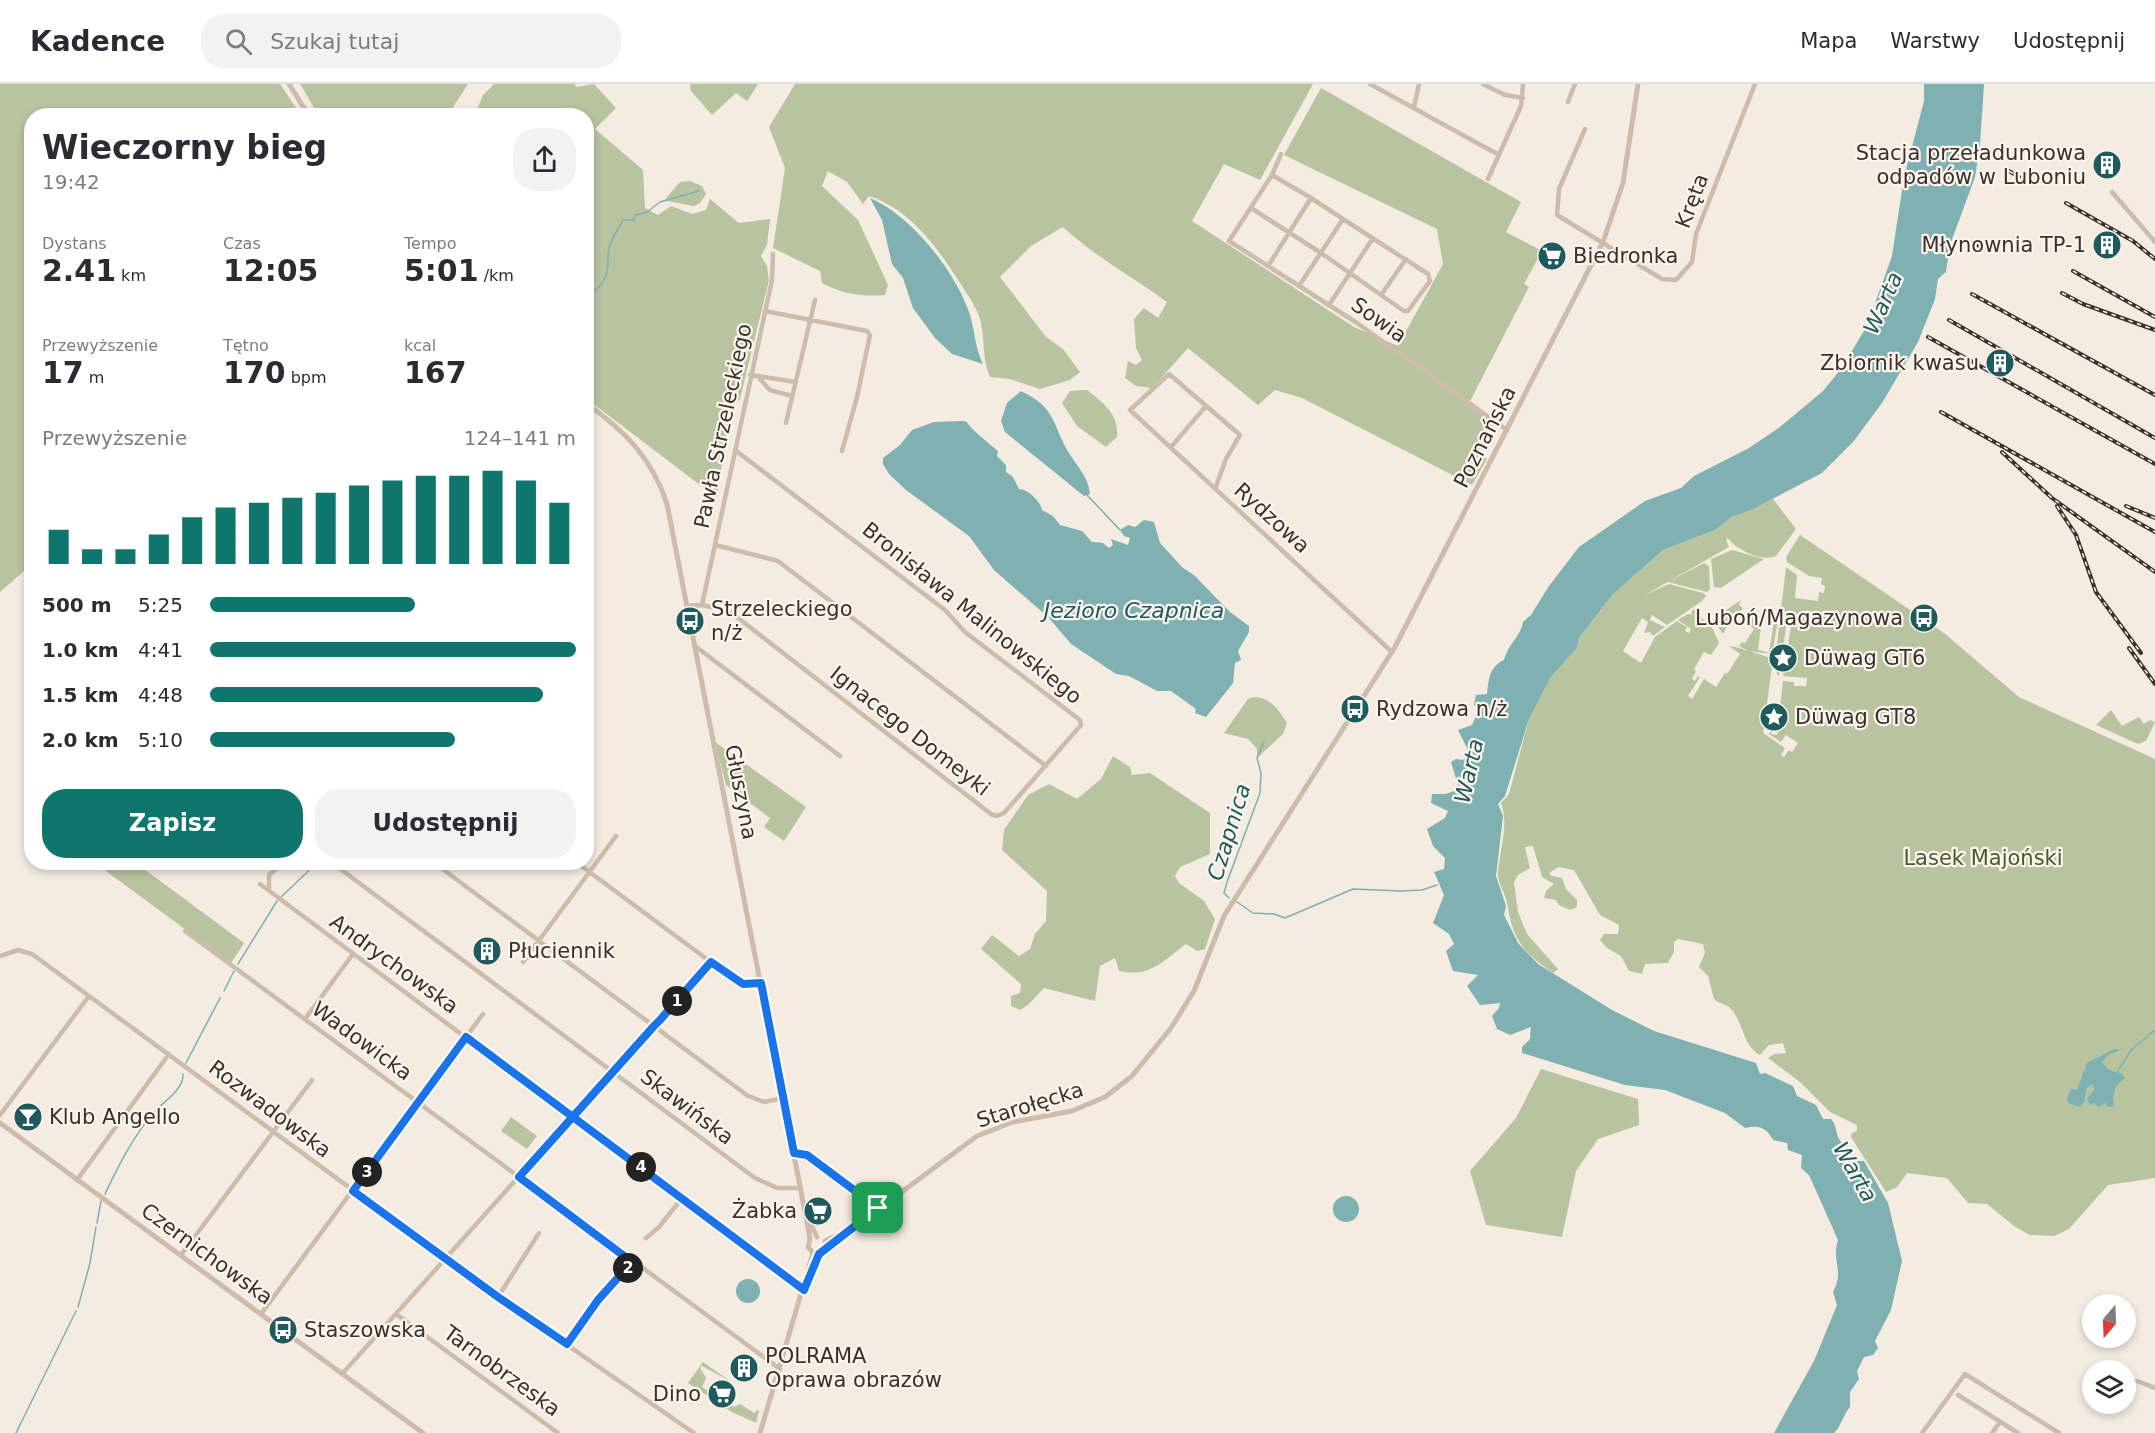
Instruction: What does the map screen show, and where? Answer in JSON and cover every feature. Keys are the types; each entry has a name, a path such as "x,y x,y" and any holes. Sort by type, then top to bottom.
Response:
{"street":[{"path":"289,84 304,108"},
{"path":"1370,84 1499,154"},
{"path":"1414,107 1419,84"},
{"path":"1483,84 1505,95 1522,98"},
{"path":"1488,179 1522,98 1523,84"},
{"path":"1568,102 1575,84"},
{"name":"Poznańska","path":"1393,649 1603,242 1623,183 1638,84"},
{"name":"Kręta","path":"1603,242 1665,281 1682,277 1692,262 1696,234 1755,84"},
{"path":"1585,129 1562,181 1556,212 1561,218 1603,242"},
{"path":"1272,175 1428,274 1430,281 1408,311 1404,311 1251,208 1272,175 1281,154"},
{"path":"2112,192 2155,242"},
{"path":"1268,266 1311,198"},
{"name":"Sowia","path":"1251,208 1229,241 1329,305 1507,430"},
{"path":"1299,286 1343,219"},
{"path":"1329,305 1373,238"},
{"name":"Pawła Strzeleckiego","path":"702,604 772,279 773,254"},
{"path":"1381,295 1406,259"},
{"path":"786,423 815,300"},
{"path":"765,311 867,331 871,341 842,451"},
{"name":"Rydzowa","path":"1206,406 1169,374 1130,410 1393,649"},
{"path":"750,375 796,382"},
{"path":"758,377 770,390 792,396"},
{"path":"1171,447 1206,406 1240,435 1226,459 1215,489"},
{"name":"Głuszyna","path":"594,409 630,438 654,470 667,504 806,1217 814,1238 808,1247 816,1254"},
{"name":"Bronisława Malinowskiego","path":"735,450 945,610 965,632 1080,720 1081,725 1078,730 1004,813 998,816 991,814"},
{"path":"715,545 778,561 1046,766"},
{"name":"Ignacego Domeyki","path":"687,606 702,604 729,611 991,814"},
{"path":"695,646 840,756"},
{"name":"Starołęcka","path":"816,1254 977,1136 1009,1123 1085,1107 1112,1092 1132,1076 1185,1008 1224,916 1393,649"},
{"path":"594,865 616,836"},
{"path":"269,891 269,875 275,870"},
{"name":"Skawińska","path":"342,870 759,1181 777,1188 801,1188"},
{"path":"444,870 748,1096 765,1102 783,1098"},
{"path":"586,870 743,984 761,983"},
{"path":"523,962 589,872"},
{"name":"Andrychowska","path":"260,884 804,1290"},
{"name":"Wadowicka","path":"185,931 780,1369"},
{"name":"Rozwadowska","path":"0,956 18,950 26,951 498,1297 694,1433"},
{"path":"304,1019 353,954"},
{"path":"342,1374 711,962"},
{"path":"0,1115 89,996"},
{"path":"261,1314 483,1014"},
{"path":"77,1180 169,1054"},
{"path":"181,1255 312,1080"},
{"name":"Czernichowska","path":"0,1123 423,1433"},
{"path":"794,1153 807,1155 878,1208"},
{"path":"646,1238 659,1227 682,1198"},
{"name":"Starołęcka","path":"825,1241 849,1230"},
{"path":"498,1297 538,1233"},
{"path":"814,1238 825,1241 825,1249"},
{"path":"760,1433 816,1254"},
{"path":"567,1344 598,1300 632,1262"},
{"name":"Tarnobrzeska","path":"396,1314 558,1433"},
{"path":"1922,1433 1965,1374 2059,1433"},
{"path":"2137,1381 2155,1388"},
{"path":"1958,1395 2018,1433"},
{"path":"1992,1433 2000,1422"}],"green space":[{"path":"0,84 280,84 296,108 24,108 24,571 0,592"},
{"path":"300,84 468,84 453,108 314,108"},
{"path":"494,84 574,84 577,87 594,84 616,108 595,129 643,170 645,208 658,215 671,206 692,214 706,210 710,199 739,223 770,219 767,245 761,256 767,266 769,280 740,399 730,409 717,498 594,404 594,108 478,108 483,95"},
{"path":"690,84 758,84 747,101 736,93 712,115 691,91"},
{"path":"795,84 1313,84 1260,180 1224,164 1192,221 1354,327 1398,346 1443,264 1437,229 1284,155 1321,88 1521,202 1506,232 1542,251 1524,284 1529,287 1469,403 1495,421 1477,453 1487,459 1472,485 1302,398 1275,390 1258,405 1188,348 1152,388 1136,386 1125,378 1128,361 1136,365 1142,360 1136,348 1134,319 1144,308 1158,318 1167,302 1101,257 1063,227 1031,246 1000,277 1046,337 1063,349 1080,372 1070,380 1040,389 1010,379 990,377 978,312 932,243 898,210 869,196 863,204 847,182 828,171 822,186 858,220 888,285 885,295 868,296 837,290 822,283 820,271 773,248 785,168 769,127"},
{"path":"690,181 702,186 706,194 700,203 694,206 667,201 666,198 680,182"},
{"path":"1087,390 1109,410 1116,422 1117,437 1106,447 1077,426 1062,403 1070,391"},
{"name":"Lasek Majoński","path":"1773,499 1796,529 1776,556 1764,558 1750,554 1737,547 1728,538 1726,540 1729,547 1645,595 1669,584 1703,593 1706,596 1702,601 1667,625 1652,615 1650,620 1665,627 1653,636 1650,632 1644,633 1648,622 1642,618 1623,651 1641,663 1655,637 1677,621 1687,627 1685,631 1689,633 1691,629 1678,620 1688,614 1693,615 1691,612 1695,609 1706,623 1710,623 1719,643 1711,655 1704,652 1694,669 1696,671 1692,679 1695,681 1698,676 1700,677 1688,696 1692,699 1704,679 1716,687 1725,673 1727,674 1740,654 1729,646 1773,659 1763,733 1785,748 1781,755 1784,757 1789,750 1792,752 1798,743 1786,735 1781,742 1769,734 1772,728 1771,734 1777,735 1783,681 1794,682 1794,686 1806,686 1807,678 1783,676 1792,620 1787,620 1779,676 1777,674 1775,661 1786,567 1797,575 1795,598 1818,601 1819,592 1824,593 1825,586 1821,584 1822,578 1809,576 1787,562 1786,557 1800,535 1944,633 2019,697 2155,759 2155,1178 2108,1185 2069,1229 2054,1236 2030,1235 2014,1226 1987,1204 1968,1203 1947,1178 1907,1173 1897,1187 1886,1192 1851,1137 1852,1133 1857,1131 1857,1125 1830,1112 1800,1082 1768,1058 1774,1054 1786,1053 1783,1043 1769,1045 1760,1055 1746,1040 1731,1009 1714,999 1708,976 1699,967 1705,953 1703,944 1678,939 1674,942 1674,952 1668,963 1645,964 1642,974 1629,971 1621,956 1607,948 1600,940 1604,934 1618,934 1619,925 1600,915 1574,870 1559,867 1549,873 1562,878 1566,889 1577,900 1577,907 1570,910 1559,905 1556,900 1544,898 1546,891 1554,884 1542,877 1533,846 1525,847 1530,868 1518,875 1514,882 1518,912 1527,934 1558,969 1553,973 1533,958 1520,943 1512,926 1498,876 1504,828 1501,803 1509,794 1529,719 1551,677 1577,648 1579,638 1613,594 1663,550 1715,530 1732,517"},
{"path":"1732,550 1764,559 1721,588 1714,587 1711,559"},
{"path":"1704,563 1709,566 1710,589 1707,592 1668,582"},
{"path":"1741,600 1739,605 1743,608 1732,616 1723,634 1713,619"},
{"path":"1747,617 1762,619 1758,650 1769,653 1774,621 1778,621 1772,654 1749,651 1739,646 1742,642 1745,643 1754,629 1746,622"},
{"path":"1254,697 1270,702 1287,723 1283,734 1257,758 1257,749 1248,739 1224,733 1248,699"},
{"path":"2111,710 2122,726 2139,717 2144,724 2150,720 2155,722 2146,741 2138,744 2096,725"},
{"path":"715,742 806,807 784,841 764,827 770,818 726,785"},
{"path":"1113,756 1130,767 1132,775 1150,773 1210,813 1210,854 1180,867 1175,876 1179,883 1204,901 1215,919 1205,949 1197,951 1186,944 1156,966 1130,973 1119,971 1115,958 1100,966 1095,1001 1044,988 1020,1010 1011,1006 1011,996 1020,993 1021,984 981,949 992,935 1019,956 1030,949 1035,934 1046,921 1047,891 1002,850 1004,830 1028,795 1049,784 1077,799 1101,779"},
{"path":"105,870 145,870 244,943 231,963"},
{"path":"1541,1069 1638,1099 1639,1125 1598,1139 1576,1171 1562,1237 1486,1225 1470,1171 1516,1118"},
{"path":"511,1117 537,1136 527,1149 501,1131"},
{"path":"703,1362 730,1381 702,1366 700,1368 706,1378 702,1387 734,1407 740,1404 754,1413 759,1411 756,1423 732,1412 688,1383"}],"water":[{"name":"Warta","path":"1924,84 1984,84 1980,145 1975,177 1950,245 1946,272 1938,279 1935,299 1918,342 1882,403 1853,442 1822,473 1753,509 1732,517 1715,530 1663,550 1613,594 1579,638 1577,648 1551,677 1529,719 1505,796 1498,804 1503,816 1496,876 1506,906 1504,915 1518,943 1538,964 1612,1010 1654,1031 1756,1063 1760,1074 1765,1073 1793,1086 1797,1096 1816,1105 1823,1119 1831,1119 1839,1140 1855,1161 1864,1161 1888,1203 1902,1261 1891,1310 1875,1341 1878,1348 1873,1355 1864,1357 1857,1371 1859,1379 1850,1392 1850,1407 1834,1433 1774,1433 1814,1361 1837,1305 1833,1292 1838,1277 1836,1248 1838,1240 1809,1175 1801,1168 1802,1155 1788,1150 1787,1143 1773,1140 1762,1128 1745,1128 1725,1113 1665,1090 1625,1085 1522,1053 1522,1047 1530,1039 1531,1027 1510,1035 1497,1029 1492,1016 1500,1003 1480,1005 1467,986 1478,975 1453,971 1446,951 1454,944 1449,934 1433,923 1444,895 1434,872 1444,869 1445,858 1433,846 1427,829 1445,818 1448,811 1431,803 1432,794 1446,794 1459,789 1451,762 1456,759 1463,760 1469,752 1458,730 1472,725 1479,710 1474,705 1476,695 1487,694 1489,678 1495,666 1504,660 1523,622 1531,615 1549,586 1579,547 1645,501 1681,488 1694,476 1749,448 1780,427 1823,391 1841,369 1867,326 1892,256 1904,177 1924,101"},
{"path":"870,198 886,206 901,218 930,247 943,264 970,315 983,364 952,354 935,338 913,308 903,278 892,264 882,220"},
{"path":"1021,391 1033,397 1048,411 1069,453 1085,477 1090,494 1084,496 1005,432 1001,421 1007,403"},
{"name":"Jezioro Czapnica","path":"934,422 967,422 975,432 998,451 997,456 1006,465 1006,472 1013,477 1019,489 1034,496 1042,510 1053,516 1060,525 1082,531 1092,542 1103,543 1109,548 1113,545 1111,539 1128,545 1130,538 1124,536 1120,530 1128,525 1135,527 1144,520 1154,522 1160,543 1230,612 1249,626 1249,632 1238,651 1241,660 1235,663 1233,683 1206,717 1195,713 1196,709 1171,691 1157,691 1129,676 1116,674 1071,644 1048,617 994,570 969,536 906,490 889,474 883,464 883,458 900,445 912,430"},
{"path":"2114,1049 2120,1050 2108,1055 2102,1062 2108,1069 2121,1073 2125,1078 2116,1086 2114,1106 2108,1107 2105,1103 2098,1107 2095,1103 2090,1105 2087,1099 2095,1089 2092,1084 2087,1088 2084,1102 2080,1107 2068,1103 2067,1098 2071,1089 2077,1090 2087,1063"},
{"path":"1346,1196 1355,1200 1359,1209 1355,1218 1346,1222 1337,1218 1333,1209 1337,1200"},
{"path":"748,1279 753,1280 759,1286 759,1296 753,1302 748,1303 743,1302 737,1296 736,1291 737,1286 743,1280"}],"waterway":[{"path":"594,291 607,274 610,245 623,220 633,220 636,215 647,212 660,202 699,191"},
{"path":"1087,495 1120,530"},
{"name":"Czapnica","path":"1229,898 1224,893 1227,882 1260,793 1261,773 1257,758 1264,741"},
{"path":"281,897 310,870"},
{"name":"Czapnica","path":"1237,902 1253,913 1274,914 1285,918 1353,889 1401,891 1422,890 1437,885"},
{"path":"238,964 277,901"},
{"path":"224,991 234,971"},
{"path":"186,1063 220,998"},
{"path":"2117,1072 2132,1049 2155,1030"},
{"path":"105,1194 136,1136 151,1116 178,1088 183,1074"},
{"path":"97,1223 101,1201"},
{"path":"78,1307 90,1263 96,1227"},
{"path":"16,1433 76,1311"}],"railway":[{"path":"2009,171 2019,177"},
{"path":"2066,203 2133,241 2155,259"},
{"path":"1973,242 1979,246"},
{"path":"2073,271 2155,317"},
{"path":"2062,293 2083,304 2155,330"},
{"path":"1972,294 2155,395"},
{"path":"1949,320 2155,438"},
{"path":"1928,337 2155,464"},
{"path":"1941,412 2155,532"},
{"path":"2002,452 2052,498 2155,572"},
{"path":"2057,506 2076,535 2096,592 2141,653"},
{"path":"2126,506 2155,518"},
{"path":"2129,648 2155,684"}],"place":[{"name":"Stacja przeładunkowa odpadów w Luboniu","path":"2107,165"},
{"name":"Młynownia TP-1","path":"2107,245"},
{"name":"Biedronka","path":"1552,256"},
{"name":"Zbiornik kwasu","path":"2000,363"},
{"name":"Luboń/Magazynowa","path":"1924,618"},
{"name":"Strzeleckiego n/ż","path":"690,621"},
{"name":"Düwag GT6","path":"1783,658"},
{"name":"Rydzowa n/ż","path":"1355,709"},
{"name":"Düwag GT8","path":"1774,717"},
{"name":"Płuciennik","path":"487,951"},
{"name":"Klub Angello","path":"28,1117"},
{"name":"Żabka","path":"818,1211"},
{"name":"Staszowska","path":"283,1330"},
{"name":"POLRAMA Oprawa obrazów","path":"744,1368"},
{"name":"Dino","path":"722,1394"}],"route":[{"path":"878,1208 807,1155 794,1153 761,983 743,984 711,962 660,1020 573,1116 519,1177 632,1262 598,1300 567,1344 498,1297 353,1191 466,1037 573,1116 753,1251 782,1276 804,1290 819,1254 878,1208"}]}
